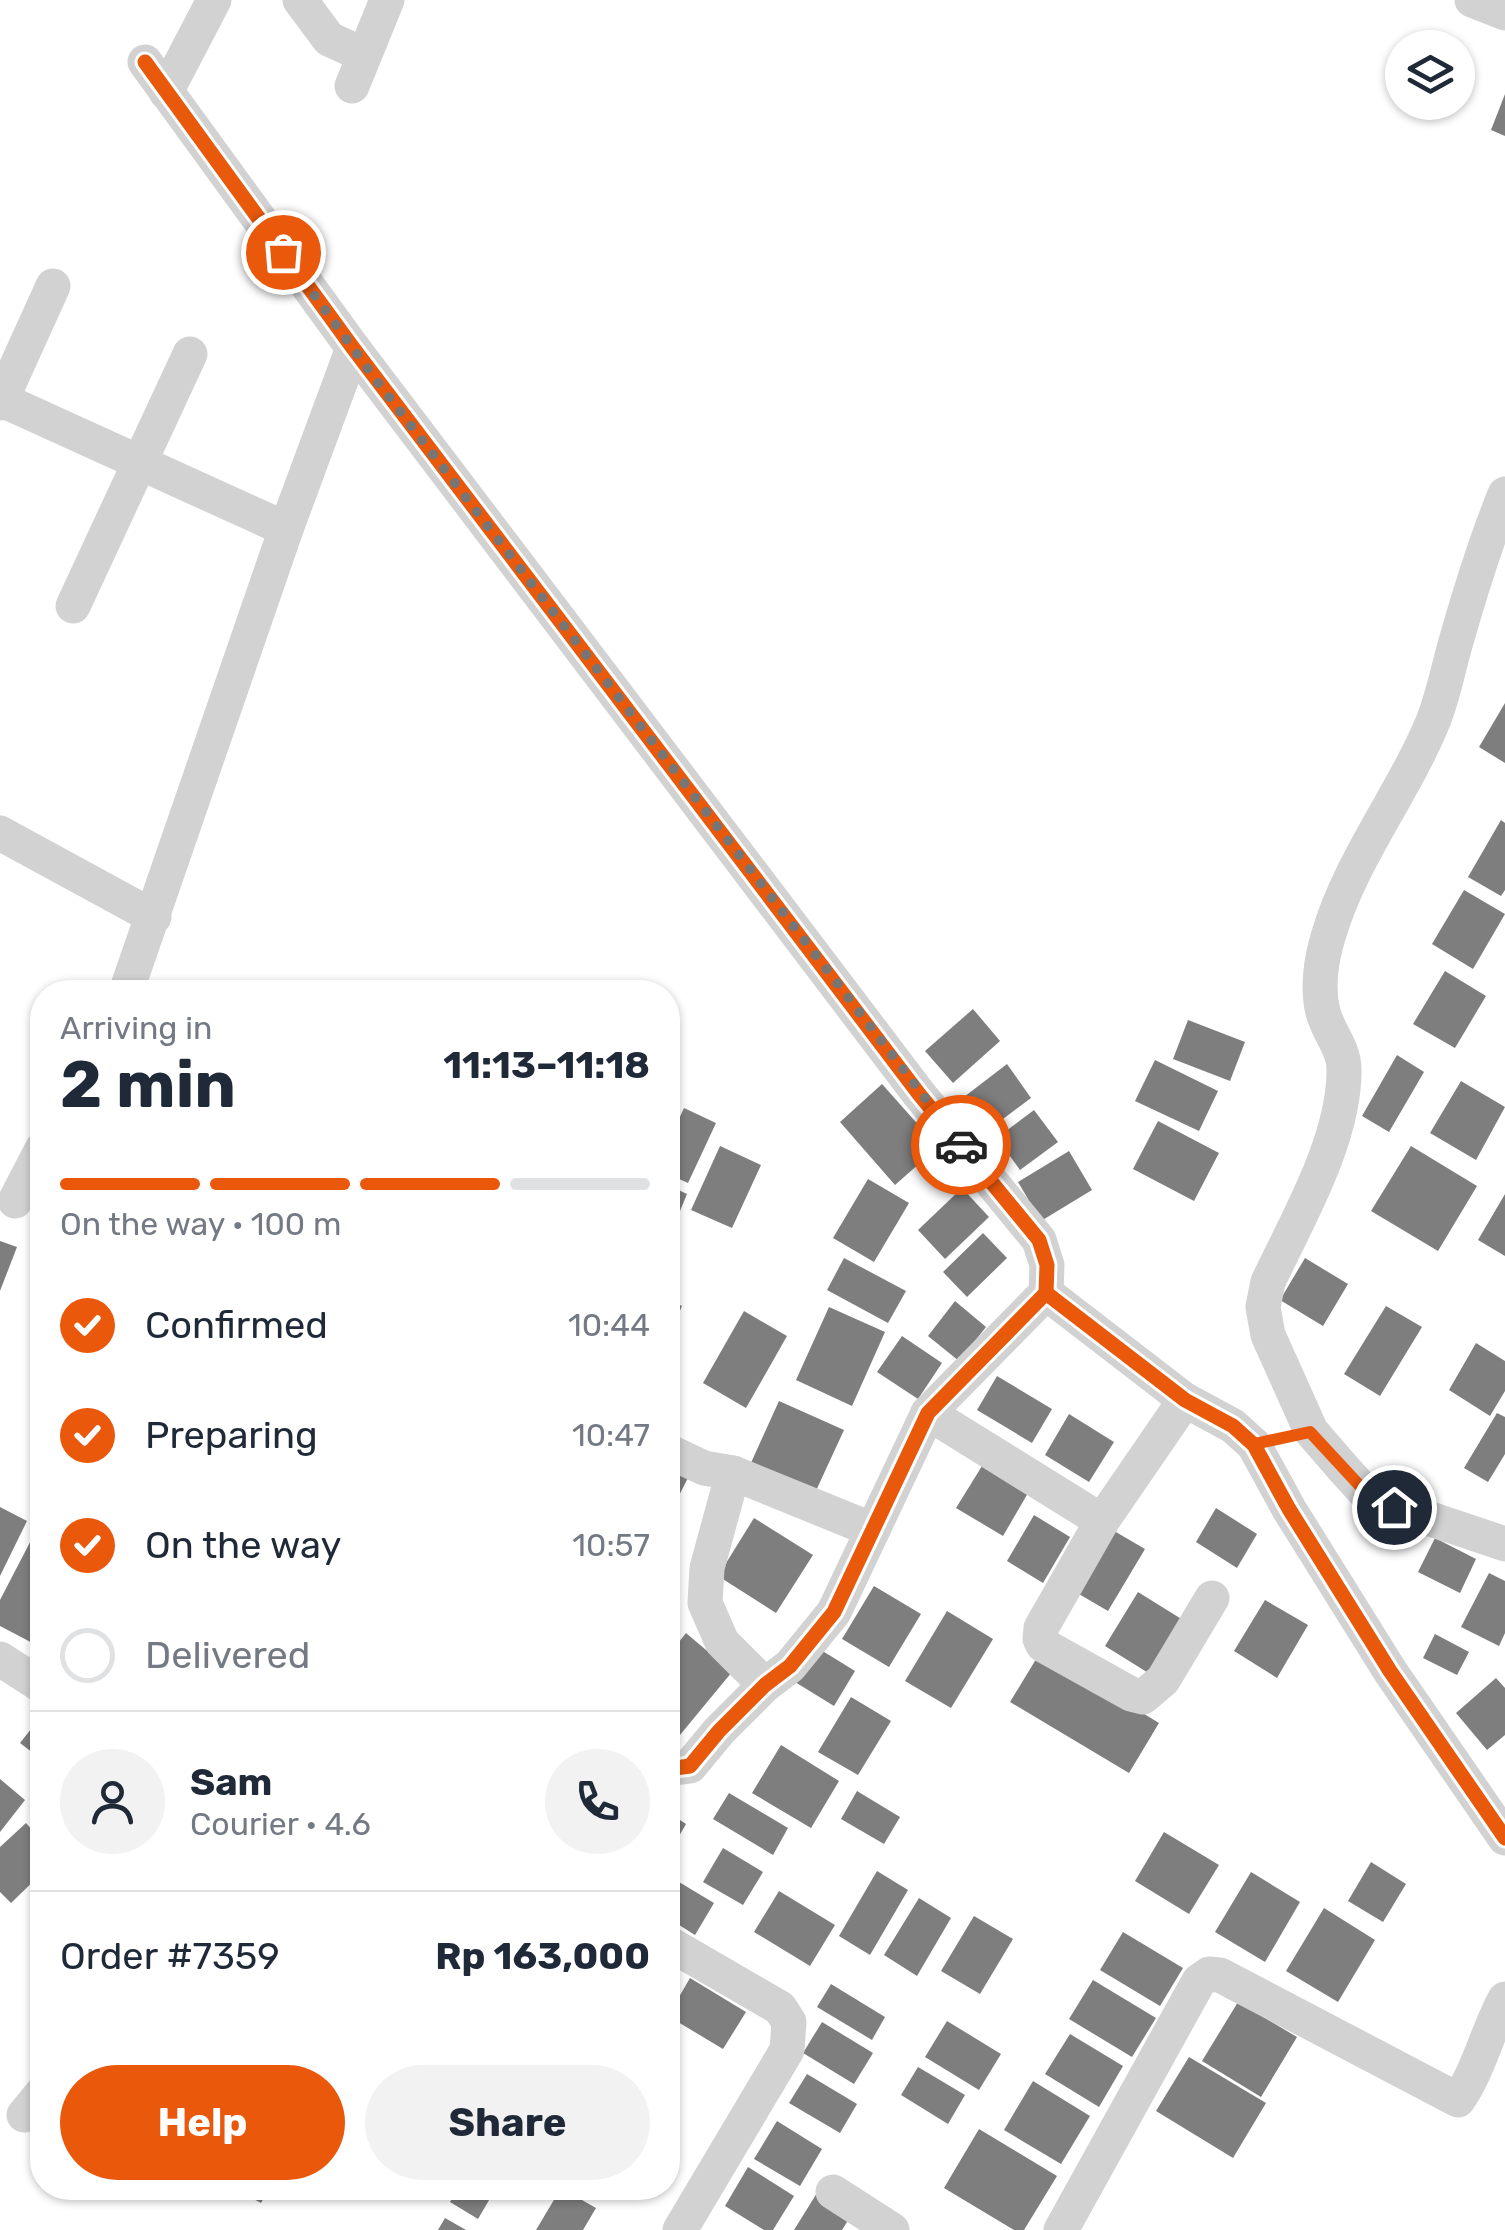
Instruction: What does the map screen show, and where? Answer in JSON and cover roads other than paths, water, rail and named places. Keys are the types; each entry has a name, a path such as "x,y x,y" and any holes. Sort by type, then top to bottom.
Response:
{"street":[{"path":"166,92 214,0"},
{"path":"300,0 358,71 387,0"},
{"path":"1472,0 1505,13"},
{"path":"145,62 353,348 919,1094 1039,1240 1047,1266 1046,1293 928,1413 834,1612 790,1666 718,1731 690,1766 680,1768"},
{"path":"54,286 1,402 286,529"},
{"path":"130,980 286,529 353,348"},
{"path":"73,606 190,354"},
{"path":"1505,494 1468,600 1435,717 1355,872 1328,936 1320,980 1323,1012 1341,1051 1344,1068 1339,1104 1332,1138 1268,1282 1262,1306 1268,1335 1305,1434 1372,1499 1505,1544"},
{"path":"0,833 154,917"},
{"path":"14,1201 30,1171"},
{"path":"1046,1293 1185,1400 1258,1443 1289,1510 1390,1671 1505,1838"},
{"path":"1185,1400 1102,1521 1041,1628 1040,1638 1043,1645 1143,1697 1163,1680 1212,1598"},
{"path":"928,1413 1102,1521"},
{"path":"1258,1443 1305,1434"},
{"path":"680,1457 704,1468 734,1473 873,1530"},
{"path":"734,1473 707,1568 705,1603 722,1642 765,1685"},
{"path":"0,1659 30,1678"},
{"path":"680,1950 780,2008 789,2022 787,2050 680,2230"},
{"path":"1061,2230 1199,1981 1209,1974 1220,1975 1458,2100 1468,2086 1505,1999"},
{"path":"833,2192 892,2230"}]}
